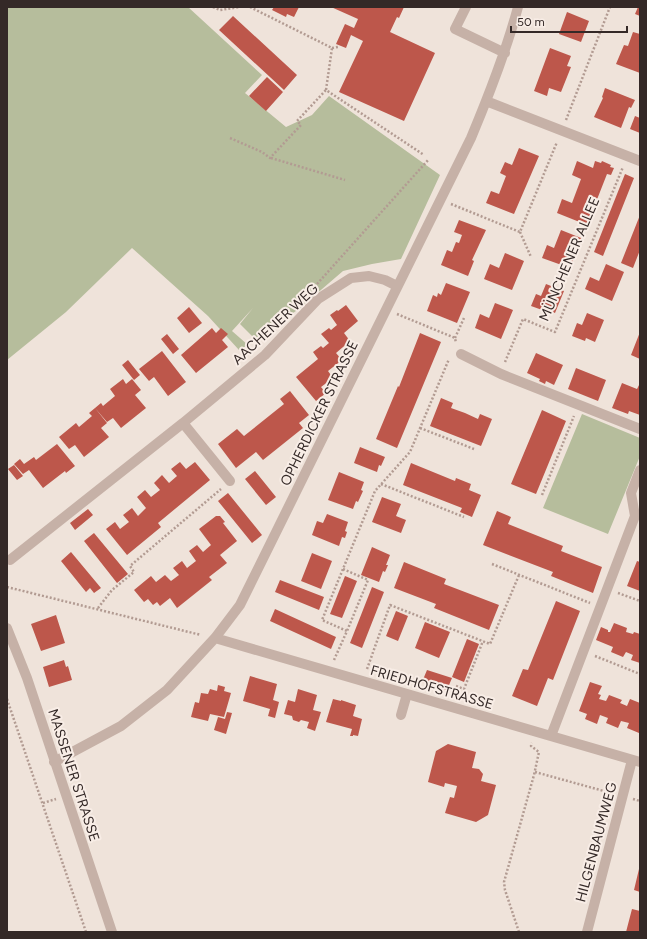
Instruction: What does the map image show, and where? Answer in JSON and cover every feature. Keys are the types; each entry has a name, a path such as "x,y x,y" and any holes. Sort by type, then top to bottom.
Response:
{"street":[{"path":"466,7 455,29 505,52"},
{"name":"OPHERDICKER STRASSE","path":"54,762 121,726 167,690 215,638 240,605 470,138 486,102 505,52 518,7"},
{"path":"486,102 640,161"},
{"name":"AACHENER WEG","path":"10,560 182,424 265,355 318,299 351,278 369,276 385,280 397,286"},
{"path":"457,352 501,374 640,429"},
{"path":"182,424 230,481"},
{"path":"551,736 607,588 637,517 631,493 640,470"},
{"name":"MASSENER STRASSE","path":"7,628 27,678 112,932"},
{"name":"FRIEDHOFSTRASSE","path":"215,638 636,761"},
{"path":"401,715 407,694"},
{"name":"HILGENBAUMWEG","path":"587,932 622,796 636,761"}],"path":[{"path":"213,7 220,10 240,7"},
{"path":"250,7 332,48 338,47"},
{"path":"520,232 610,7"},
{"path":"270,158 301,125 297,121 326,90 332,48"},
{"path":"326,90 424,155"},
{"path":"230,138 262,152 270,158 345,180"},
{"name":"MÜNCHENER ALLEE","path":"501,374 523,320 555,332 627,156"},
{"path":"315,286 429,159"},
{"path":"440,199 520,232 531,257"},
{"path":"386,310 455,338"},
{"path":"457,352 455,338 464,318"},
{"path":"456,343 457,352"},
{"path":"347,631 322,620 375,491 410,452 450,357"},
{"path":"542,495 579,404"},
{"path":"420,428 474,450"},
{"path":"98,608 112,590 134,572 130,566 230,481"},
{"path":"381,484 464,517"},
{"path":"492,564 600,607"},
{"path":"330,672 368,580 343,569"},
{"path":"363,681 390,605 490,644 519,575"},
{"path":"7,587 98,608 215,638"},
{"path":"607,588 640,601"},
{"path":"456,686 464,689 483,641"},
{"path":"583,651 640,674"},
{"path":"7,699 86,932"},
{"path":"519,932 505,890 504,882 539,752 532,746 536,732"},
{"path":"534,772 640,801"}],"green space":[{"path":"7,7 188,7 262,75 245,93 286,127 312,115 329,96 440,175 401,259 343,271 300,308 256,340 240,324 253,308 232,331 248,345 239,350 208,316 132,248 66,312 7,360"},
{"path":"582,414 640,438 640,456 608,534 543,508"}],"building":[{"path":"274,7 299,7 294,17 287,14 286,17 272,10"},
{"path":"331,7 404,7 399,18 397,17 390,32 435,53 404,121 339,92 363,41 351,35 346,48 336,44 345,24 354,28 358,19"},
{"path":"638,7 640,7 640,16 635,14"},
{"path":"567,12 589,21 581,42 559,34"},
{"path":"233,16 297,75 284,90 219,30"},
{"path":"633,32 640,34 640,73 616,64 624,45 628,46"},
{"path":"550,48 571,56 567,66 571,67 561,92 549,88 547,96 534,91"},
{"path":"267,77 283,92 266,111 249,96"},
{"path":"605,88 635,100 631,108 629,107 621,128 594,117 603,98"},
{"path":"635,116 640,118 640,133 630,129"},
{"path":"519,148 539,156 514,214 486,203 491,191 499,194 506,176 500,173 505,162 512,165"},
{"path":"577,161 593,168 595,161 601,163 602,161 614,168 611,175 607,174 587,225 557,213 562,199 572,203 581,179 572,175"},
{"path":"625,174 634,178 603,256 594,252"},
{"path":"640,215 640,250 633,268 621,263"},
{"path":"459,220 486,230 472,260 474,261 468,276 441,265 447,250 452,252 456,242 459,243 462,235 454,232"},
{"path":"561,230 581,238 572,257 574,258 570,268 542,258 547,245 554,248"},
{"path":"505,253 524,261 512,290 484,279 490,264 499,268"},
{"path":"606,264 624,272 612,301 585,289 590,277 599,281"},
{"path":"446,283 470,292 457,323 427,311 433,295 437,297 438,293 441,295"},
{"path":"546,284 564,291 555,313 546,309 545,311 531,306 536,294 541,296"},
{"path":"495,303 513,310 501,339 475,328 480,314 489,318"},
{"path":"346,305 358,321 344,333 350,341 336,353 342,360 328,371 333,378 321,387 326,393 316,401 296,377 318,359 313,352 321,346 323,348 329,343 321,334 329,328 331,330 337,325 330,315"},
{"path":"189,307 202,323 189,333 177,318"},
{"path":"587,313 604,320 595,342 586,338 585,341 572,336 577,323 582,325"},
{"path":"212,328 216,333 221,328 228,334 222,340 228,347 196,373 181,355"},
{"path":"640,332 640,359 631,355"},
{"path":"420,333 441,342 397,448 376,439 398,386 399,387"},
{"path":"167,334 179,349 173,354 161,339"},
{"path":"162,351 186,382 168,396 154,377 149,381 139,369"},
{"path":"536,353 563,365 554,385 546,381 545,384 539,381 540,379 527,373"},
{"path":"128,360 140,375 134,380 122,365"},
{"path":"576,368 606,380 598,401 568,389"},
{"path":"123,379 126,384 132,379 141,390 135,395 146,408 121,428 113,418 107,422 95,408 101,403 103,406 115,396 110,389"},
{"path":"622,383 637,389 640,383 640,415 629,411 628,414 612,408"},
{"path":"290,391 309,415 299,423 303,428 263,460 256,452 236,468 218,444 237,429 244,436 284,404 280,399"},
{"path":"441,398 453,403 451,408 478,419 480,414 492,419 481,446 430,426"},
{"path":"95,408 107,423 101,428 109,437 84,457 75,445 69,449 59,437 76,423 79,427 92,416 89,413"},
{"path":"542,410 566,421 536,494 511,484"},
{"path":"57,444 75,466 66,473 65,471 43,488 29,470 23,474 14,464 20,459 24,464 34,457 36,460"},
{"path":"360,447 385,457 381,466 379,465 377,472 354,463"},
{"path":"180,462 186,469 195,462 210,480 158,523 161,527 127,555 106,529 115,522 120,529 129,522 123,515 132,508 138,516 146,508 137,497 145,490 151,497 160,490 154,483 162,475 169,483 177,476 171,469"},
{"path":"411,463 455,481 456,478 471,484 469,490 481,495 472,517 460,512 462,508 403,485"},
{"path":"14,465 23,476 17,480 8,469"},
{"path":"255,471 276,497 266,505 245,479"},
{"path":"339,472 364,482 361,490 363,491 358,502 356,501 353,509 328,500"},
{"path":"228,493 262,535 252,543 218,501"},
{"path":"382,497 401,504 396,516 406,520 401,533 372,522"},
{"path":"88,509 93,515 75,530 70,523"},
{"path":"497,511 511,517 508,524 563,546 561,551 602,567 593,593 551,576 553,572 483,545"},
{"path":"327,514 348,522 345,531 347,532 345,538 342,537 339,546 312,535 317,521 323,523"},
{"path":"216,516 220,516 225,522 223,523 237,541 220,555 227,563 209,577 212,580 177,608 170,598 160,606 157,602 153,605 148,599 144,602 134,590 151,576 156,582 165,575 171,581 179,575 173,568 182,561 187,568 196,561 189,551 197,545 203,552 211,545 199,529"},
{"path":"94,533 128,574 117,583 84,541"},
{"path":"372,547 390,555 386,565 388,565 385,572 383,571 379,582 361,575"},
{"path":"71,552 101,588 94,593 90,588 86,592 61,561"},
{"path":"312,553 332,561 321,589 301,581"},
{"path":"637,561 640,562 640,591 627,586"},
{"path":"404,562 446,579 444,584 499,605 489,630 434,608 436,604 394,588"},
{"path":"345,576 357,581 342,618 330,614"},
{"path":"280,580 324,597 319,610 275,592"},
{"path":"372,587 384,592 362,648 350,643"},
{"path":"556,601 580,611 553,680 548,678 537,706 512,696 523,669 528,670"},
{"path":"275,609 336,637 331,649 270,621"},
{"path":"396,611 408,616 398,641 386,636"},
{"path":"56,615 65,643 41,651 31,624"},
{"path":"425,622 450,632 439,658 415,648"},
{"path":"614,623 627,628 626,632 640,634 640,663 631,660 633,655 626,652 623,657 611,652 613,647 596,640 601,627 610,632"},
{"path":"467,639 479,644 464,682 452,677"},
{"path":"64,660 66,667 68,666 72,680 49,687 43,667"},
{"path":"427,670 452,678 447,690 422,682"},
{"path":"250,676 277,684 273,700 279,702 275,718 268,716 270,709 243,701"},
{"path":"590,682 602,686 598,694 601,695 599,699 606,701 609,695 622,700 620,703 627,706 630,699 640,703 639,733 627,728 629,723 621,721 618,728 606,723 608,718 600,715 597,724 585,719 587,714 579,711"},
{"path":"218,685 225,687 224,691 231,693 224,717 210,714 208,721 191,717 195,702 199,703 201,693 208,694 210,689 217,691"},
{"path":"298,689 317,695 313,710 321,712 315,731 307,728 309,722 301,720 299,722 293,720 292,716 284,714 288,700 295,702"},
{"path":"333,699 356,705 353,716 362,719 358,736 350,736 352,729 326,722"},
{"path":"227,712 232,713 226,734 214,730 218,717 225,719"},
{"path":"448,744 476,752 472,768 479,769 483,774 481,781 496,785 488,815 476,822 445,813 450,797 454,798 457,786 445,783 444,787 428,782 436,751"},
{"path":"640,869 640,892 634,890"},
{"path":"632,909 640,911 640,932 626,932"}]}
